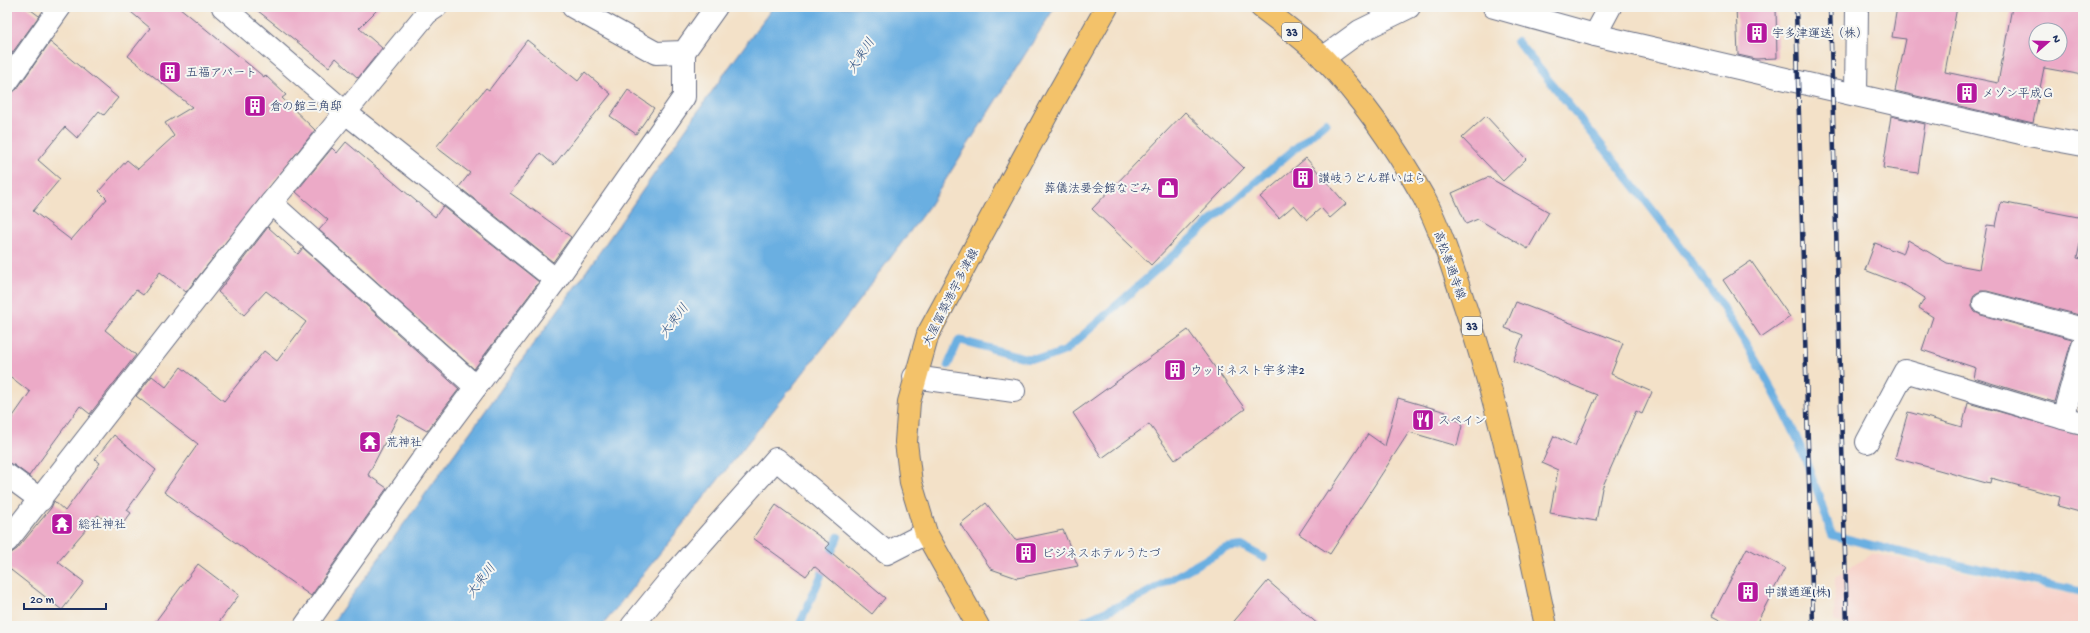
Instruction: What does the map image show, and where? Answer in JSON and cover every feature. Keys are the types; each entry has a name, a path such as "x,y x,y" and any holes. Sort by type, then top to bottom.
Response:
{"main road":[{"name":"大屋冨築港宇多津線","path":"978,626 926,533 911,483 906,442 909,402 914,377 928,334 1054,101 1107,7"},
{"name":"高松善通寺線","path":"1261,7 1323,58 1365,108 1390,143 1424,199 1449,256 1478,344 1496,410 1546,626"}],"street":[{"path":"7,82 60,7"},
{"path":"223,7 346,113 556,280"},
{"path":"573,7 656,53 684,52"},
{"path":"305,626 434,443 556,280 684,97 684,52 716,7"},
{"path":"1323,58 1360,31 1409,7"},
{"path":"1494,7 1595,35 2034,136 2083,145"},
{"path":"1595,35 1610,7"},
{"path":"1856,94 1857,7"},
{"path":"7,541 41,500 271,203 346,113 427,9"},
{"path":"271,203 476,387"},
{"path":"1984,303 2083,329"},
{"path":"1867,442 1905,371 2073,420 2083,345"},
{"path":"914,377 1014,391"},
{"path":"632,626 776,459 887,552 926,533"},
{"path":"7,475 41,500"}],"shaded area":[{"path":"1872,553 2083,597 2083,626 1847,626 1834,621 1835,578"}],"water":[{"name":"大束川","path":"773,7 1055,7 929,206 830,339 602,626 330,626 585,273 722,77"}],"building":[{"path":"7,7 27,7 39,16 7,60"},
{"path":"125,7 179,7 264,77 265,75 286,95 282,98 315,130 186,292 160,272 143,295 136,290 105,330 136,355 90,414 80,406 29,476 14,465 7,463 7,425 30,392 7,374 7,94 17,89 50,42 118,98 104,115 99,111 77,138 65,127 38,160 60,179 33,211 71,240 107,199 99,191 127,160 138,169 174,136 165,123 192,107 128,56 150,28"},
{"path":"253,7 380,7 359,28 382,48 358,78 336,58 329,67"},
{"name":"宇多津運送（株）","path":"1736,7 1776,7 1777,58 1756,59 1738,55"},
{"path":"1897,7 1957,7 1945,72 1998,83 2012,7 2083,7 2083,75 2044,68 2033,123 1895,91 1906,39 1892,37"},
{"path":"527,40 578,81 585,72 611,94 554,165 540,153 510,193 571,237 553,262 459,187 470,173 436,147 486,88 489,90"},
{"path":"628,90 654,108 636,134 610,116"},
{"name":"葬儀法要会館なごみ","path":"1185,112 1244,168 1151,265 1092,209"},
{"path":"1486,116 1526,159 1503,181 1462,138"},
{"path":"1891,116 1925,124 1918,173 1883,168"},
{"path":"346,142 435,217 443,206 539,282 474,369 319,230 328,220 296,192 332,148 337,153"},
{"name":"讃岐うどん群いはら","path":"1306,158 1346,204 1330,218 1321,208 1307,220 1294,205 1279,218 1260,197"},
{"path":"1488,177 1549,212 1528,249 1478,219 1466,224 1452,193"},
{"path":"2001,202 2083,218 2083,230 2077,258 2083,259 2083,316 1987,291 1981,291 1975,294 1972,300 1972,307 1975,312 1981,315 2072,339 2054,402 1974,378 1976,368 1922,350 1933,317 1919,308 1925,298 1906,286 1865,270 1875,243 1903,254 1908,240 1947,263 1979,269 1987,225 1996,226"},
{"path":"268,227 298,254 303,248 459,389 427,431 399,415 368,475 387,488 311,596 164,492 198,444 136,396 152,376 166,387 181,367 224,401 264,351 277,361 306,322 266,291 244,315 218,292"},
{"path":"1751,261 1790,317 1761,337 1723,280"},
{"path":"1516,302 1623,343 1611,374 1652,392 1642,414 1636,411 1602,488 1596,521 1550,513 1558,470 1542,463 1554,436 1575,446 1597,395 1513,361 1523,335 1505,328"},
{"name":"ウッドネスト宇多津2","path":"1188,330 1245,409 1175,460 1149,424 1102,458 1073,413"},
{"path":"1398,398 1446,412 1444,417 1463,422 1457,446 1409,432 1330,554 1299,534 1368,434 1385,446"},
{"path":"1968,403 2083,435 2083,513 2058,506 2060,497 1991,478 1990,484 1895,458 1908,412 1962,427"},
{"path":"114,435 156,470 127,510 131,513 118,530 98,515 58,562 84,582 62,610 7,567 7,556 17,549 51,508 54,501 65,511 100,463 95,459"},
{"name":"ビジネスホテルうたづ","path":"986,503 1015,540 1063,530 1078,566 1017,578 991,569 960,524"},
{"path":"776,505 830,544 826,548 885,598 872,614 814,566 806,576 753,538"},
{"name":"中讃通運(株)","path":"1747,548 1785,568 1755,626 1731,626 1712,616"},
{"path":"198,564 239,595 216,626 152,626"},
{"path":"1268,581 1320,626 1230,626"}],"waterway":[{"path":"1517,41 1630,180 1701,276 1735,326 1765,377 1793,430 1809,468 1832,535 1895,551 2083,592"},
{"path":"948,365 959,340 1026,358 1046,358 1065,351 1251,186 1326,122"},
{"path":"799,626 838,537"},
{"path":"1073,626 1141,596 1226,548 1242,546 1264,558"}],"railway":[{"path":"1796,7 1813,626"},
{"path":"1830,7 1847,626"}],"place":[{"name":"宇多津運送（株）","path":"1757,33"},
{"name":"五福アパート","path":"170,72"},
{"name":"メゾン平成Ｇ","path":"1967,93"},
{"name":"倉の館三角邸","path":"255,106"},
{"name":"讃岐うどん群いはら","path":"1303,178"},
{"name":"葬儀法要会館なごみ","path":"1168,188"},
{"name":"ウッドネスト宇多津2","path":"1175,370"},
{"name":"スペイン","path":"1423,420"},
{"name":"荒神社","path":"370,442"},
{"name":"総社神社","path":"62,524"},
{"name":"ビジネスホテルうたづ","path":"1026,553"},
{"name":"中讃通運(株)","path":"1748,592"}]}
